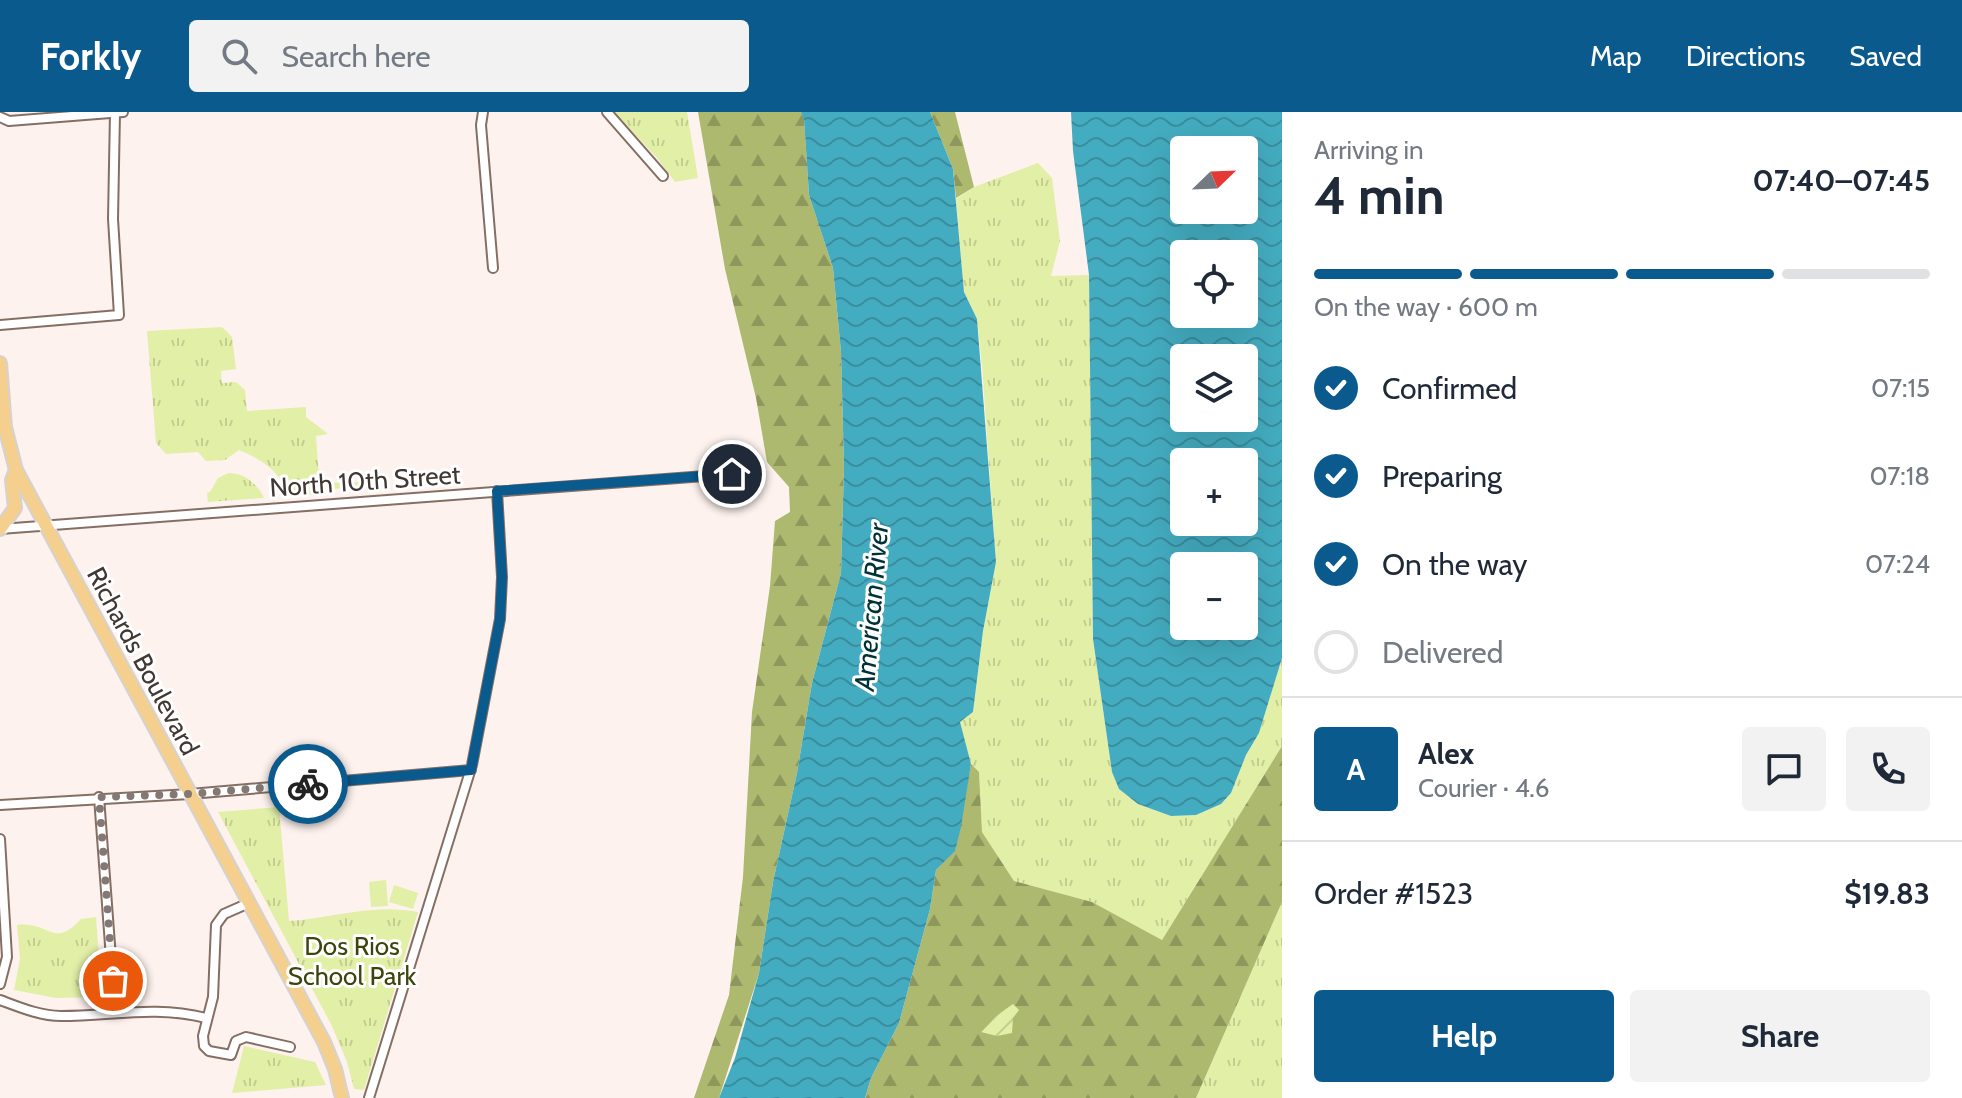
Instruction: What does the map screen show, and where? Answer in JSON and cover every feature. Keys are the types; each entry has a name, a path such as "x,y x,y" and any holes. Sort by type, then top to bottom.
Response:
{"main road":[{"name":"Richards Boulevard","path":"0,363 5,427 16,470 327,1049 342,1098"},
{"path":"0,529 15,508 12,480 16,470"}],"street":[{"path":"0,325 119,315 112,204 115,112"},
{"path":"0,117 9,121 123,112"},
{"path":"474,112 481,125"},
{"path":"483,112 481,125 493,268"},
{"path":"607,112 663,176"},
{"name":"North 10th Street","path":"0,529 732,474"},
{"path":"369,1098 374,1092 471,770 500,619 502,577 497,491"},
{"path":"0,805 190,794 471,770"},
{"path":"99,797 115,1012"},
{"path":"0,839 7,957 0,984"},
{"path":"249,903 224,914 216,925 213,997 206,1018 204,1046 209,1051 231,1055 236,1041 246,1037 290,1047"},
{"path":"0,1000 27,1010 59,1016 163,1010 206,1018"}],"green space":[{"path":"614,112 687,112 698,178 675,182"},
{"path":"698,112 801,112 804,118 809,195 833,268 841,352 844,467 841,573 812,683 797,773 773,882 759,973 719,1098 694,1098 729,995 743,877 752,712 770,586 775,521 790,512 789,487 767,462 756,398 725,269"},
{"path":"930,112 955,112 974,187 956,198 953,169"},
{"path":"1038,163 1052,178 1060,241 1051,276 1089,275 1093,639 1112,771 1119,789 1138,804 1171,816 1196,815 1221,804 1231,793 1246,755 1259,733 1282,658 1282,746 1162,940 1092,902 1014,881 982,832 979,773 971,764 959,722 973,712 996,562 977,319 964,292 956,199 974,187"},
{"path":"222,327 232,337 236,369 221,371 222,383 236,382 245,390 247,411 306,407 306,417 328,434 316,436 319,478 326,478 326,483 362,482 362,487 318,490 318,494 287,497 281,480 270,468 239,450 225,460 206,461 198,452 166,454 156,443 147,331"},
{"path":"229,473 250,480 264,498 208,502 207,493 218,478"},
{"path":"1282,746 1282,902 1196,1098 865,1098 871,1078 899,1023 930,909 936,870 955,850 971,764 979,772 982,832 1014,881 1092,902 1162,940"},
{"name":"Dos Rios School Park","path":"279,807 289,921 369,910 418,912 364,1090 354,1089 332,1026 218,812"},
{"path":"386,880 388,906 371,907 369,882"},
{"path":"394,885 418,893 413,909 389,902"},
{"path":"1282,902 1282,1098 1196,1098"},
{"path":"96,917 102,997 56,998 14,990 20,959 17,925 57,933 71,928 81,919"},
{"path":"1013,1004 1019,1010 1013,1018 1012,1033 997,1036 981,1032 996,1016"},
{"path":"244,1046 315,1062 326,1085 232,1093"}],"water":[{"name":"American River","path":"801,112 930,112 953,169 964,292 977,319 996,562 973,712 960,722 971,764 961,827 955,851 936,870 930,909 899,1023 871,1078 865,1098 719,1098 735,1058 759,973 773,882 797,773 812,683 841,573 844,467 841,352 833,268 809,195"},
{"path":"1071,112 1282,112 1282,658 1259,733 1246,755 1231,793 1221,804 1196,815 1171,816 1138,804 1119,789 1112,772 1093,639 1089,275"}],"way so far":[{"path":"113,981 99,797 190,794 308,784"}],"route":[{"path":"308,784 471,770 500,619 502,577 497,491 732,474"}]}
